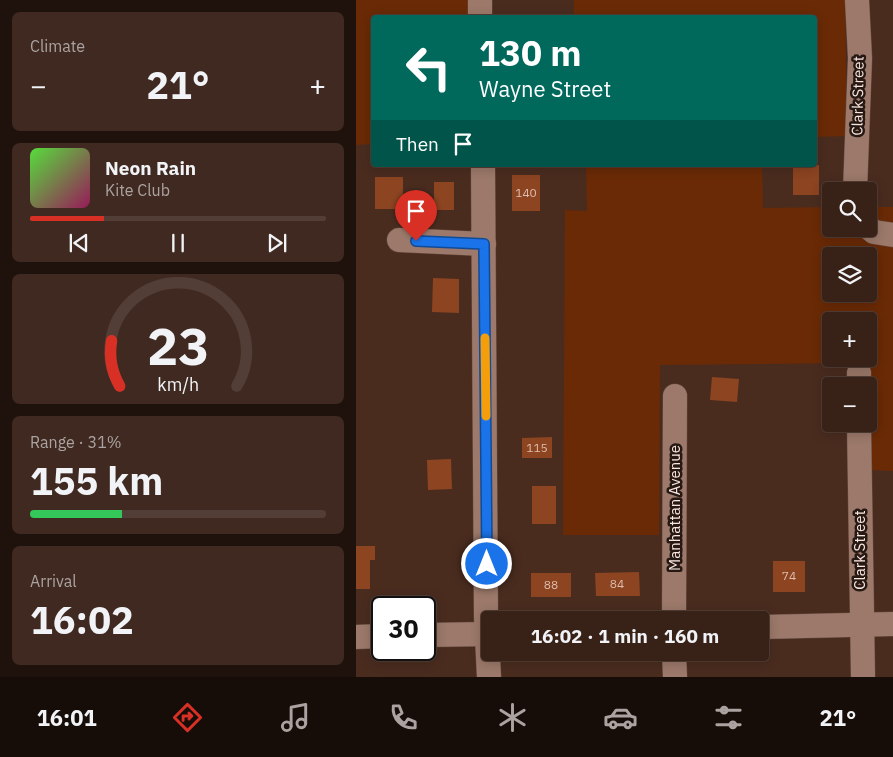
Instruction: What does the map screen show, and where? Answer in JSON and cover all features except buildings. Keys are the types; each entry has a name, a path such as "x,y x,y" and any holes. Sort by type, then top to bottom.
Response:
{"street":[{"path":"480,0 480,15"},
{"name":"Clark Street","path":"855,182 860,58 856,0"},
{"path":"483,167 488,611"},
{"path":"877,232 893,235"},
{"path":"399,240 484,244"},
{"name":"Manhattan Avenue","path":"674,611 675,396"},
{"name":"Clark Street","path":"860,432 863,677"},
{"path":"769,627 893,624"},
{"path":"436,635 481,634"},
{"path":"356,637 371,636"},
{"path":"489,661 489,677"},
{"path":"674,661 675,677"}],"shaded area":[{"path":"356,0 468,0 469,15 371,15 371,144 356,145"},
{"path":"574,0 845,0 847,136 817,137 817,15 574,15"},
{"path":"586,167 762,167 763,208 822,207 822,237 877,237 877,207 893,207 893,471 872,470 871,432 877,432 877,377 869,377 868,367 877,367 877,312 822,312 822,363 660,365 659,535 563,535 565,210 587,211"}],"slow traffic":[{"path":"485,338 486,416"}],"route":[{"path":"416,241 484,244 487,564"}]}
